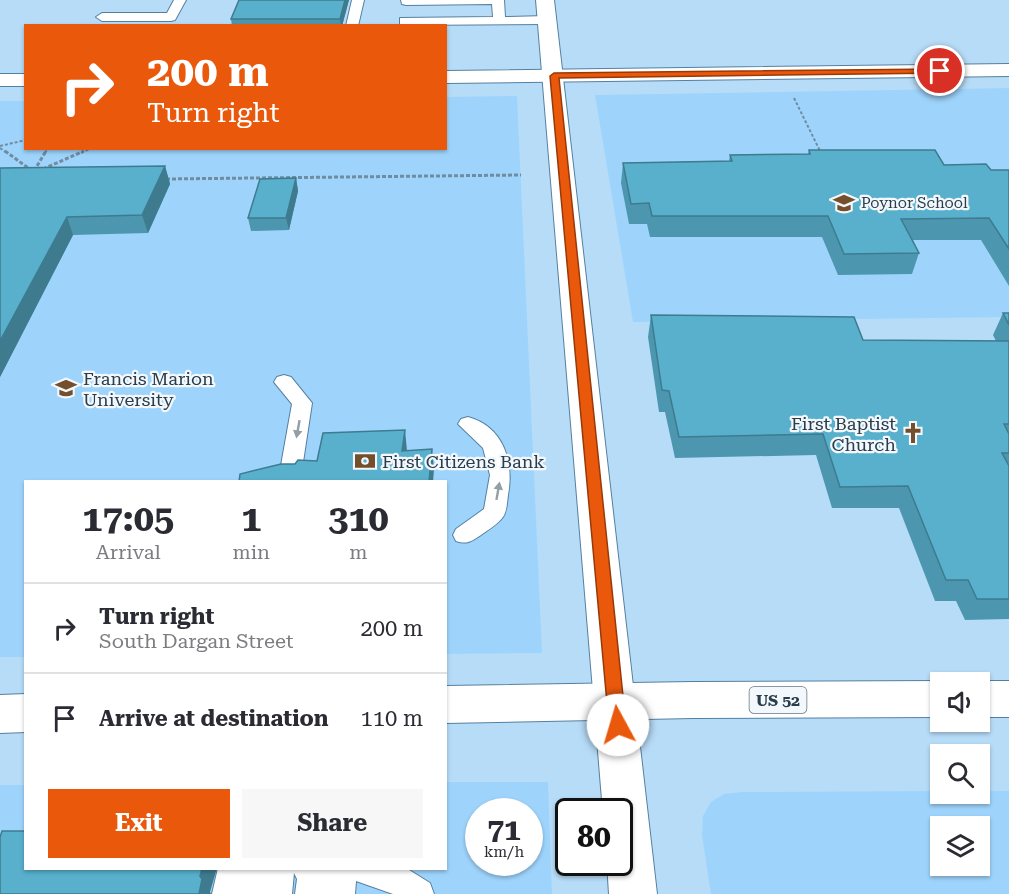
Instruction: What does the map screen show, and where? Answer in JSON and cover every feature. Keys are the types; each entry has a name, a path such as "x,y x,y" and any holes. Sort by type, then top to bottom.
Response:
{"main road":[{"path":"545,0 633,894"},
{"path":"447,77 1009,70"},
{"path":"0,80 24,80"},
{"name":"US 52","path":"447,705 930,699"},
{"path":"990,699 1009,699"},
{"path":"0,714 24,713"}],"lane":[{"path":"100,21 114,0"},
{"path":"100,21 171,17 180,0"},
{"path":"352,24 358,0"},
{"path":"499,20 498,0 473,11 453,11 433,11 407,0 404,23 433,11 453,11 473,11 499,20 547,20"},
{"path":"284,382 302,403 289,480"},
{"path":"464,535 494,513 501,475 493,444 468,424"},
{"path":"227,894 233,870"},
{"path":"252,894 263,870"},
{"path":"278,894 280,870"},
{"path":"308,870 312,876 310,894"},
{"path":"331,870 341,879 340,894"},
{"path":"365,870 400,881 419,894"}],"path":[{"path":"791,92 824,160"},
{"path":"0,147 24,141"},
{"path":"0,147 33,172"},
{"path":"33,172 47,150"},
{"path":"33,172 87,150"},
{"path":"157,179 521,175"}],"shaded area":[{"path":"1009,88 1009,317 633,322 595,95"},
{"path":"517,96 542,653 447,654 447,480 24,480 24,657 0,657 0,101 24,101 24,150 447,150 447,97"},
{"path":"447,782 548,782 552,894 0,894 0,785 24,785 24,870 447,870"},
{"path":"930,791 930,804 990,804 990,791 1009,791 1009,894 711,894 702,835 703,816 711,802 724,794"}],"building":[{"path":"239,0 345,0 340,19 231,19"},
{"path":"809,150 935,150 944,165 986,164 991,170 1009,170 1009,249 989,218 901,219 919,253 844,254 828,216 652,216 649,203 631,204 623,163 732,161 730,155 810,154"},
{"path":"165,166 142,215 67,217 0,341 0,168"},
{"path":"296,178 286,218 248,218 260,179"},
{"path":"1003,313 1009,313 1009,325"},
{"path":"651,315 854,317 863,340 1009,341 1009,424 1004,424 1009,434 1009,453 1002,453 1009,466 1009,599 977,599 968,580 946,580 908,486 840,487 823,434 679,437 669,391 662,390"},
{"path":"405,430 402,451 432,449 429,480 239,480 240,474 281,464 295,464 298,460 317,461 323,433"},
{"path":"2,831 24,831 24,870 202,870 199,894 0,894 0,837"}],"place":[{"name":"Poynor School","path":"844,203"},
{"name":"Francis Marion University","path":"66,388"},
{"name":"First Baptist Church","path":"913,433"},
{"name":"First Citizens Bank","path":"365,461"}],"route":[{"path":"618,725 554,76 940,71"}]}
